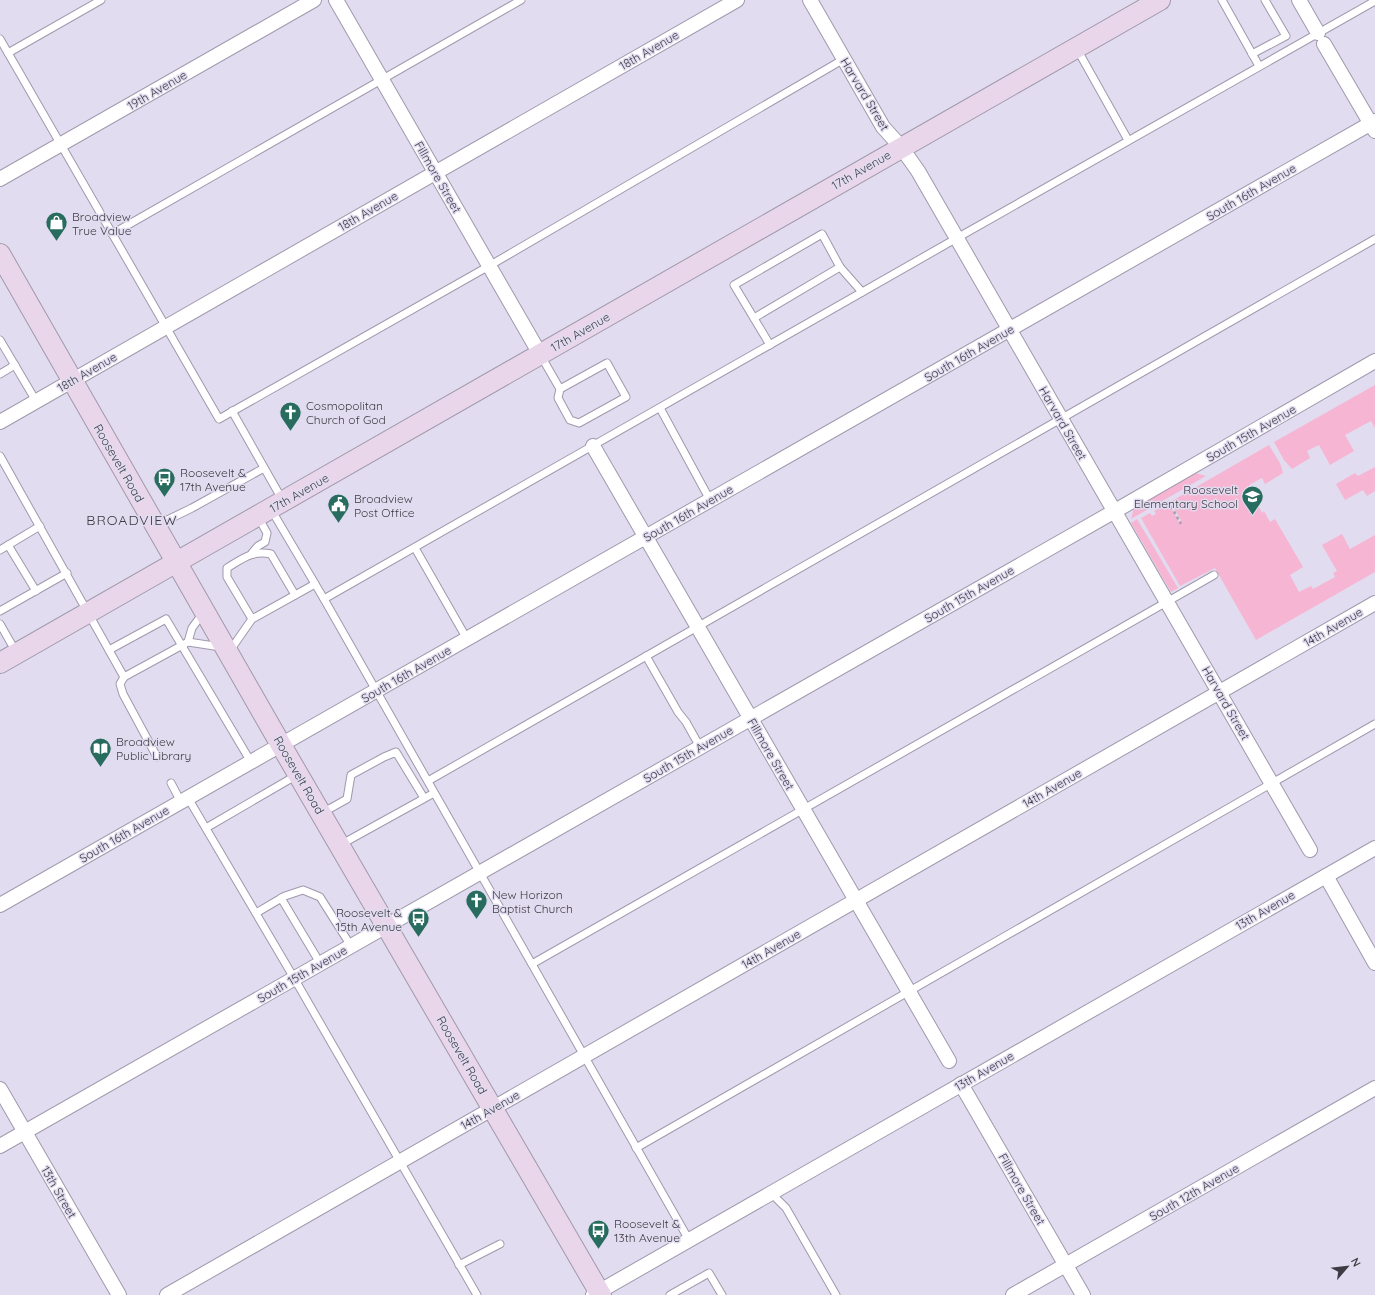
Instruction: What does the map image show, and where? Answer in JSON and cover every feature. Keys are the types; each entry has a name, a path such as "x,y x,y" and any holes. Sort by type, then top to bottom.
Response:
{"street":[{"name":"19th Avenue","path":"0,180 314,0"},
{"name":"Fillmore Street","path":"336,0 540,354"},
{"name":"18th Avenue","path":"0,422 165,326 737,0"},
{"name":"Harvard Street","path":"810,0 883,127 901,147 918,171 1310,850"},
{"name":"17th Avenue","path":"0,663 177,564 540,354 1160,0"},
{"path":"1299,0 1321,39 1374,125"},
{"name":"South 16th Avenue","path":"0,905 710,500 1374,125"},
{"name":"Roosevelt Road","path":"0,254 204,612 387,925 597,1294"},
{"name":"South 15th Avenue","path":"0,1146 1375,361"},
{"name":"Fillmore Street","path":"593,446 908,992 950,1062"},
{"name":"14th Avenue","path":"167,1295 1375,603"},
{"name":"13th Avenue","path":"597,1294 1375,848"},
{"path":"1326,876 1375,963"},
{"name":"Fillmore Street","path":"961,1084 1083,1295"},
{"name":"South 12th Avenue","path":"1013,1295 1375,1088"},
{"name":"13th Street","path":"0,1089 119,1295"}],"lane":[{"path":"8,53 101,0"},
{"path":"112,234 521,0"},
{"path":"1222,0 1259,66"},
{"path":"1252,54 1286,36 1266,0"},
{"path":"324,599 1259,66 1321,39 1375,1"},
{"path":"0,39 218,418 490,266 844,59"},
{"path":"1076,48 1128,140"},
{"path":"770,345 734,285 822,234 840,267 862,292"},
{"path":"428,781 1375,239"},
{"path":"754,318 840,267"},
{"path":"0,340 36,401"},
{"path":"540,354 560,389 558,398 570,420 580,423 626,397 607,363 560,389"},
{"path":"0,374 15,365"},
{"path":"660,408 710,500"},
{"path":"232,411 264,468 271,509 265,542 258,546 252,553 227,568 227,577 252,619"},
{"path":"0,456 124,677"},
{"path":"155,526 192,508 264,468"},
{"path":"271,509 324,599 689,1240"},
{"path":"0,550 40,526"},
{"path":"8,545 36,591"},
{"path":"415,548 467,639"},
{"path":"252,553 264,552 271,554 295,595"},
{"path":"0,612 67,573"},
{"path":"532,964 1214,575"},
{"path":"157,757 123,694 120,684 124,677 185,644 227,650 252,619 315,584"},
{"path":"185,644 192,628 204,612"},
{"path":"109,650 166,619 185,644 251,762"},
{"path":"0,624 17,654"},
{"path":"646,656 700,747"},
{"path":"636,1148 1375,724"},
{"path":"321,813 348,799 351,775 396,752 424,798"},
{"path":"206,828 298,774"},
{"path":"171,783 206,828 476,1295"},
{"path":"340,845 434,792"},
{"path":"256,913 281,898 303,890 320,897 351,946"},
{"path":"281,898 320,963"},
{"path":"771,1193 786,1208 836,1295"},
{"path":"459,1265 500,1244"},
{"path":"670,1295 678,1293 709,1273 722,1295"}],"path":[{"path":"1168,501 1181,524"}],"shaded area":[{"path":"1375,385 1375,428 1371,421 1345,435 1354,451 1330,465 1319,445 1307,451 1310,458 1292,469 1284,460 1274,442"},
{"path":"1269,445 1280,463 1283,473 1265,484 1262,478 1249,485 1260,504 1258,505 1262,513 1264,511 1270,522 1275,519 1303,567 1290,575 1299,592 1311,586 1313,589 1335,577 1333,573 1337,571 1322,545 1342,534 1350,549 1375,535 1375,572 1256,640 1215,568 1180,586 1141,518 1150,513 1152,516 1156,514 1154,511 1168,503 1179,522 1181,520 1170,502"},
{"path":"1375,467 1375,491 1367,496 1363,490 1345,500 1336,484 1355,473 1358,476"},
{"path":"1195,473 1206,476 1131,519 1134,508"},
{"path":"1137,519 1178,588 1171,592 1131,523"}],"place":[{"name":"Broadview True Value","path":"57,242"},
{"name":"Cosmopolitan Church of God","path":"290,432"},
{"name":"Roosevelt & 17th Avenue","path":"164,498"},
{"name":"Roosevelt Elementary School","path":"1253,516"},
{"name":"Broadview Post Office","path":"339,524"},
{"name":"Broadview Public Library","path":"100,768"},
{"name":"New Horizon Baptist Church","path":"477,920"},
{"name":"Roosevelt & 15th Avenue","path":"418,938"},
{"name":"Roosevelt & 13th Avenue","path":"598,1250"}],"district":[{"name":"BROADVIEW","path":"132,520"}]}
